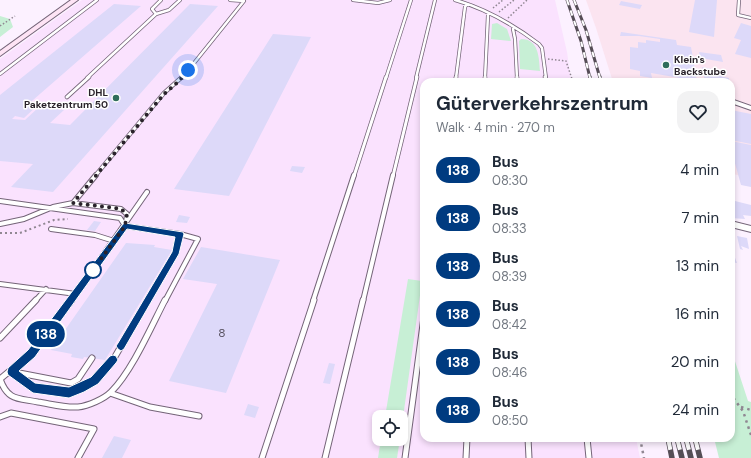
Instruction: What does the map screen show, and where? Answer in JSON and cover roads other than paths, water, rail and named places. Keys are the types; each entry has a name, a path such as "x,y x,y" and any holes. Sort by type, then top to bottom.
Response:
{"main road":[{"path":"0,54 75,0"}],"street":[{"path":"735,102 751,108"},
{"path":"735,225 751,229"}],"lane":[{"path":"0,74 96,0"},
{"path":"156,14 152,9 161,0"},
{"path":"67,97 156,14 170,10 180,0"},
{"path":"73,203 164,94 179,81 244,1 230,0"},
{"path":"353,0 378,3 390,0"},
{"path":"262,458 411,0"},
{"path":"325,458 435,0"},
{"path":"455,0 467,4 539,44 542,48 545,78"},
{"path":"739,0 738,15 751,18"},
{"path":"456,78 467,4"},
{"path":"485,78 486,14"},
{"path":"512,28 515,39 517,78"},
{"path":"0,201 53,207 120,218 125,226 180,234 198,239 125,374 110,393 90,404 78,407 12,397 4,390 0,379 12,372 32,353 125,226 147,192"},
{"path":"0,224 24,219 53,207 73,203 121,209 127,214 125,226"},
{"path":"50,229 96,235 114,241"},
{"path":"12,372 33,388 69,392 94,380 113,360 176,252 180,234"},
{"path":"0,284 76,294"},
{"path":"0,338 46,289"},
{"path":"405,458 420,347"},
{"path":"12,372 71,383 78,378 92,358"},
{"path":"110,393 150,407 199,416"},
{"path":"0,417 12,413 94,429 78,458"},
{"path":"466,458 467,442"},
{"path":"528,442 529,458"},
{"path":"587,442 589,458"}],"railway":[{"path":"567,0 581,41 590,78"},
{"path":"574,0 586,30 600,78"},
{"path":"669,442 672,458"},
{"path":"678,442 682,458"},
{"path":"687,442 691,458"},
{"path":"696,442 700,458"}],"place":[{"name":"Klein's Backstube","path":"666,65"},
{"name":"DHL Paketzentrum 50","path":"116,98"}]}
